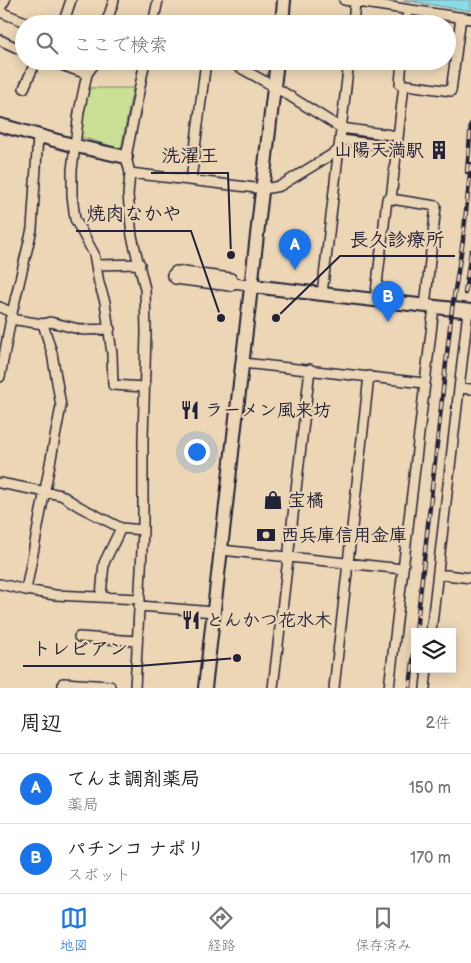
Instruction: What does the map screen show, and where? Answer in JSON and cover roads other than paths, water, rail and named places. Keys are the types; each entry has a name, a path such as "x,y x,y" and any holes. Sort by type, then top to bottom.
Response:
{"street":[{"path":"4,0 0,10 15,17"},
{"path":"66,15 71,0"},
{"path":"109,15 114,0"},
{"path":"157,15 158,0"},
{"path":"283,15 284,0"},
{"path":"344,0 446,15"},
{"path":"354,15 355,2"},
{"path":"407,15 408,10"},
{"path":"456,16 471,19"},
{"path":"456,54 461,17"},
{"path":"0,40 15,47"},
{"path":"24,88 32,70"},
{"path":"75,70 86,74"},
{"path":"88,70 86,74 79,112 72,170 72,195 75,219 94,254 110,329 113,385 144,387"},
{"path":"135,688 144,530 146,333 145,289 132,236 128,195 130,174 126,157 143,70"},
{"path":"191,180 205,70"},
{"path":"244,70 342,128 398,136"},
{"path":"205,688 276,70"},
{"path":"322,294 348,70"},
{"path":"401,70 400,84 451,92 454,70"},
{"path":"391,199 404,85"},
{"path":"0,125 76,146 126,157"},
{"path":"0,377 4,334 11,316 32,230 38,136"},
{"path":"341,140 397,148"},
{"path":"130,174 264,189 280,186 339,150"},
{"path":"375,301 387,199 436,206 424,383 388,688"},
{"path":"96,266 140,264"},
{"path":"235,283 232,278 176,271 172,274 175,279 230,286 235,283 469,311 431,628"},
{"path":"0,308 11,316 43,324 50,322 84,330 110,329"},
{"path":"26,590 61,406 52,353 43,324"},
{"path":"243,363 424,383"},
{"path":"273,688 310,369"},
{"path":"334,688 369,376"},
{"path":"459,388 471,389"},
{"path":"0,483 61,496 80,508 121,528 144,530"},
{"path":"101,596 104,563 121,528"},
{"path":"221,550 403,569"},
{"path":"438,574 471,578"},
{"path":"0,584 55,595 101,596 214,612"},
{"path":"79,638 137,641"},
{"path":"425,688 427,673"},
{"path":"63,688 63,683 110,686 110,688"}],"water":[{"path":"403,0 471,0 471,11"}],"railway":[{"path":"467,172 471,124"},
{"path":"416,628 452,309 463,240 471,164"},
{"path":"465,293 471,251"},
{"path":"410,688 412,673"}],"place":[{"name":"山陽天満駅","path":"439,150"},
{"name":"洗濯王","path":"231,255"},
{"name":"てんま調剤薬局","path":"295,270"},
{"name":"焼肉なかや","path":"221,318"},
{"name":"長久診療所","path":"276,318"},
{"name":"パチンコ ナポリ","path":"388,322"},
{"name":"ラーメン風来坊","path":"190,410"},
{"name":"宝橘","path":"273,500"},
{"name":"西兵庫信用金庫","path":"266,535"},
{"name":"とんかつ花水木","path":"191,620"},
{"name":"トレビアン","path":"237,658"}]}
